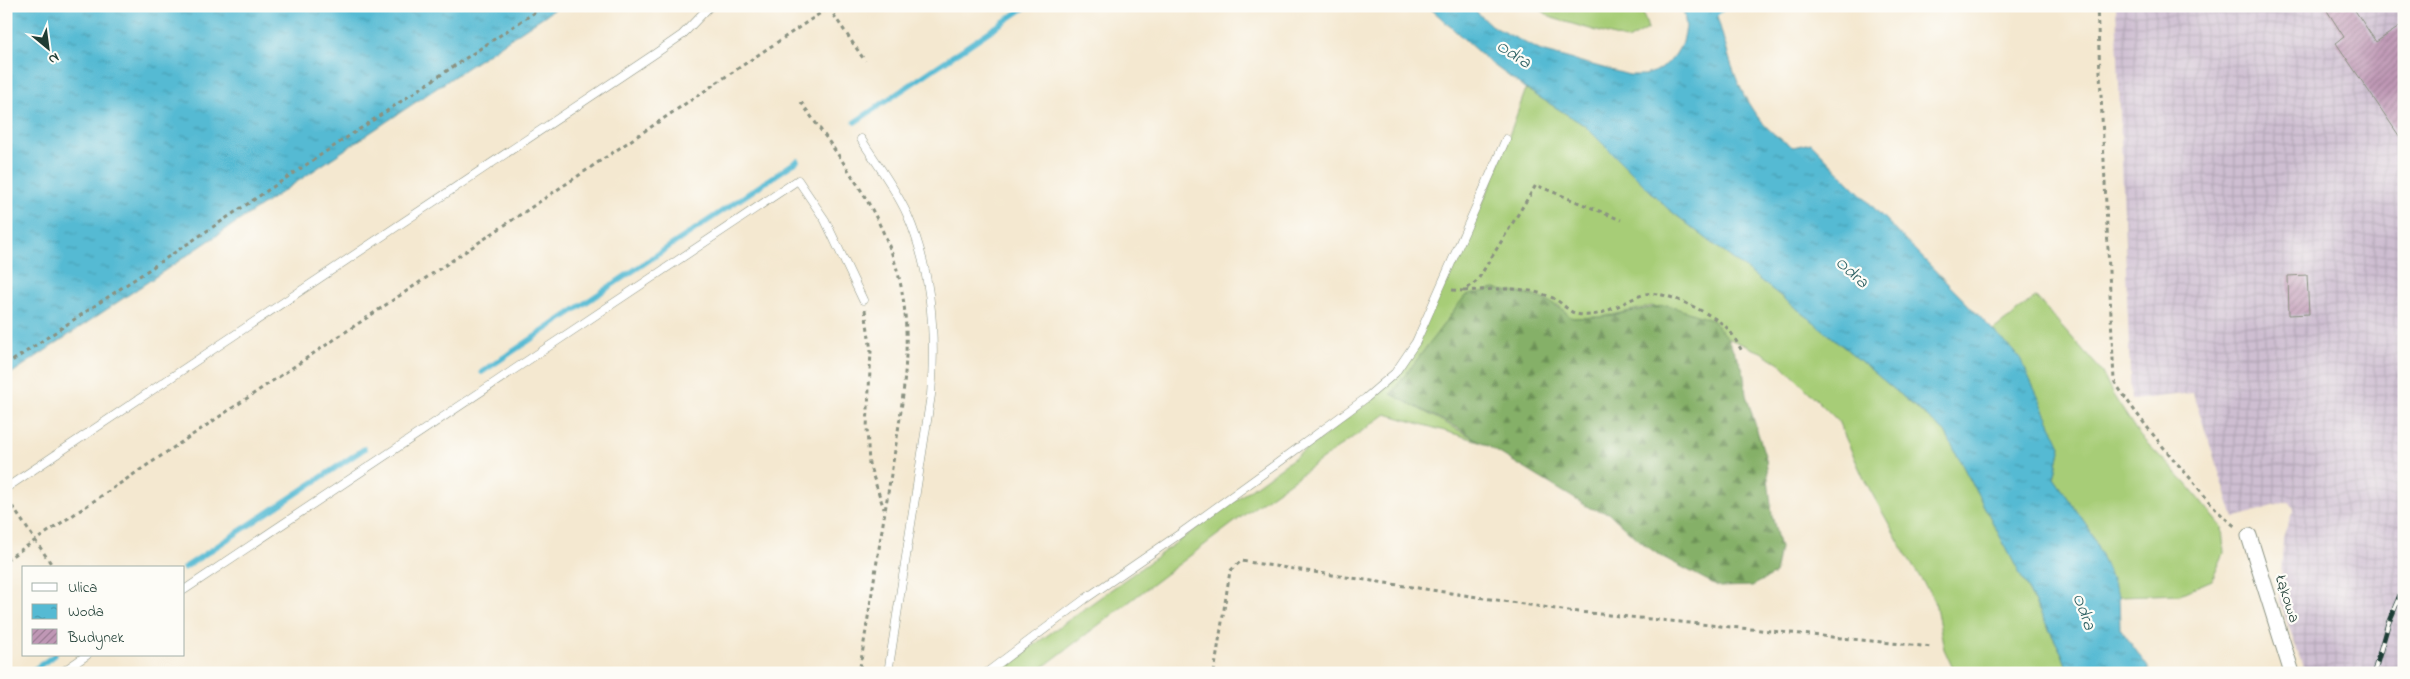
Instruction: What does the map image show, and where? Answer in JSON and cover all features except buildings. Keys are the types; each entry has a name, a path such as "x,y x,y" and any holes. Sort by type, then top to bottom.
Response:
{"street":[{"name":"Łąkowa","path":"2249,536 2292,673"}],"lane":[{"path":"6,488 656,53 682,35 710,6"},
{"path":"986,673 1366,398 1395,373 1416,342 1506,139"},
{"path":"861,140 892,187 907,215 924,273 933,318 934,357 931,395 888,673"},
{"path":"185,589 798,180 825,220 862,300"},
{"path":"61,673 86,656"}],"path":[{"path":"6,364 544,6"},
{"path":"2097,6 2114,381 2137,415 2224,518 2249,536"},
{"path":"6,560 830,7 865,60"},
{"path":"801,102 863,191 882,228 899,278 906,325 906,379 859,673"},
{"path":"1464,291 1477,281 1536,185 1621,220"},
{"path":"1439,289 1464,291 1504,288 1530,290 1555,299 1576,314 1605,313 1647,293 1666,296 1714,317 1727,328 1742,351"},
{"path":"862,300 871,351 867,428 870,464 885,510"},
{"path":"6,496 53,566"},
{"path":"1214,673 1230,572 1241,561 1570,611 1932,647"}],"shaded area":[{"path":"2116,6 2404,6 2404,673 2305,673 2280,601 2283,537 2294,508 2290,501 2234,518 2193,393 2131,400"}],"green space":[{"path":"1536,6 1641,6 1648,29 1628,40 1552,18"},
{"path":"1526,89 1584,125 1667,208 1814,322 1945,432 2062,654 2069,673 1955,673 1944,649 1935,601 1909,560 1864,479 1838,421 1781,364 1761,352 1727,338 1691,313 1652,306 1602,317 1572,318 1558,305 1465,296 1391,394 1479,441 1386,414 1252,509 1035,673 995,673 1319,440 1380,392 1398,373 1447,279 1494,177"},
{"path":"1494,289 1527,294 1545,300 1563,310 1572,318 1602,317 1667,305 1712,320 1727,338 1743,369 1746,395 1766,459 1772,515 1780,548 1775,574 1752,586 1720,587 1659,555 1637,539 1609,513 1590,508 1458,428 1391,394 1465,296"},
{"path":"2036,297 2100,369 2113,395 2140,436 2186,483 2222,527 2224,553 2212,580 2180,594 2119,596 2090,530 2054,478 2061,446 1993,330"}],"water":[{"path":"6,6 559,6 6,377"},
{"name":"Odra","path":"1428,6 1470,6 1492,26 1541,51 1629,75 1645,75 1661,69 1674,57 1683,42 1686,27 1683,6 1714,6 1732,67 1749,104 1760,120 1775,135 1793,147 1811,143 2020,358 2061,446 2054,478 2090,530 2119,596 2120,628 2152,673 2069,673 2062,654 1945,432 1814,322 1667,208 1584,125 1526,89 1488,61"}],"waterway":[{"path":"855,122 1027,6"},
{"path":"1711,17 1725,6"},
{"path":"482,372 797,161"},
{"path":"185,567 364,449"},
{"path":"29,673 54,656"}],"railway":[{"path":"2374,673 2388,624 2404,586"}]}
